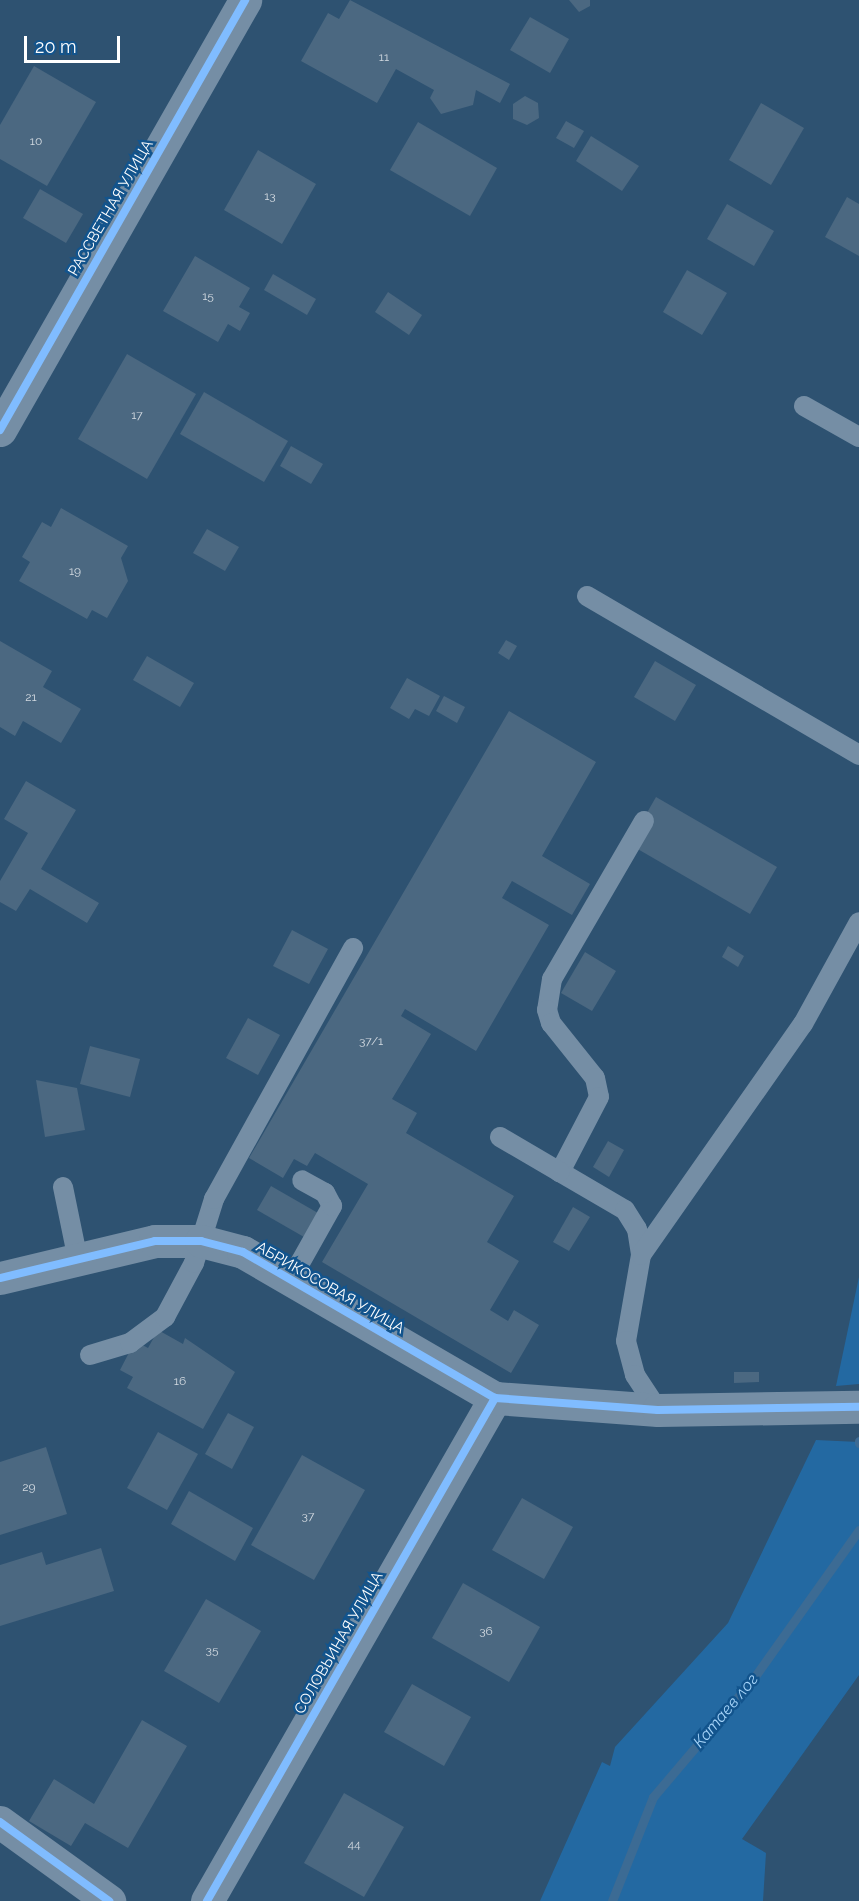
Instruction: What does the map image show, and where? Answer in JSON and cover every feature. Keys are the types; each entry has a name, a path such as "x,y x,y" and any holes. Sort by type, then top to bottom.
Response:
{"street":[{"name":"РАССВЕТНАЯ УЛИЦА","path":"0,430 245,0"},
{"name":"АБРИКОСОВАЯ УЛИЦА","path":"0,1278 155,1241 201,1241 243,1252 495,1398"},
{"path":"495,1398 658,1410 859,1407"},
{"name":"СОЛОВЬИНАЯ УЛИЦА","path":"207,1901 495,1398"},
{"path":"0,1822 109,1901"}],"lane":[{"path":"804,406 859,437"},
{"path":"587,596 859,755"},
{"path":"560,1172 599,1097 595,1078 551,1023 547,996 644,821"},
{"path":"641,1255 803,1024 859,922"},
{"path":"90,1355 153,1331 165,1317 201,1241 214,1198 353,948"},
{"path":"500,1137 625,1210 637,1229 641,1255 626,1341 635,1375 658,1410"},
{"path":"291,1279 332,1206 325,1193 302,1180"},
{"path":"63,1187 78,1260"}],"shaded area":[{"path":"859,1277 859,1384 836,1386"},
{"path":"816,1440 859,1442 859,1675 742,1839 766,1853 763,1901 540,1901 602,1762 610,1766 615,1747 728,1623"}],"building":[{"path":"350,0 510,84 500,103 476,90 473,105 441,114 430,98 434,90 396,69 377,103 301,61 328,13 339,19"},
{"path":"569,0 590,0 590,6 579,12"},
{"path":"530,17 569,39 550,73 510,50"},
{"path":"34,66 96,102 47,186 0,159 0,125"},
{"path":"525,96 538,103 539,118 527,125 513,119 513,104"},
{"path":"761,103 804,128 771,185 729,160"},
{"path":"566,121 584,131 574,148 556,138"},
{"path":"418,122 497,168 470,216 390,170"},
{"path":"591,136 639,166 622,191 576,161"},
{"path":"258,150 316,184 282,244 224,210"},
{"path":"40,189 83,214 66,243 23,218"},
{"path":"847,197 859,204 859,256 825,237"},
{"path":"727,204 774,231 754,266 707,239"},
{"path":"195,256 250,288 239,307 250,313 240,331 228,324 218,342 163,311"},
{"path":"687,270 727,293 702,335 663,312"},
{"path":"273,274 316,299 307,315 264,290"},
{"path":"388,292 422,315 409,335 375,312"},
{"path":"127,354 196,394 147,479 78,439"},
{"path":"204,392 288,441 264,482 180,434"},
{"path":"291,446 323,464 311,484 280,466"},
{"path":"61,508 128,546 121,558 128,581 107,618 92,610 87,619 19,581 30,562 22,557 42,522 51,527"},
{"path":"207,529 239,547 225,571 193,553"},
{"path":"506,640 517,646 509,660 498,653"},
{"path":"0,641 52,671 43,687 81,709 61,743 23,721 15,736 0,727"},
{"path":"147,656 194,683 180,707 133,680"},
{"path":"655,661 696,685 675,721 634,697"},
{"path":"407,678 440,696 429,716 415,709 409,719 390,708"},
{"path":"444,696 465,707 457,723 436,711"},
{"path":"509,711 596,762 542,856 590,884 572,915 512,881 502,898 549,925 476,1051 405,1009 401,1016 431,1034 392,1099 417,1113 406,1133 514,1196 487,1242 519,1261 490,1310 508,1321 514,1310 539,1325 511,1373 322,1262 368,1184 315,1153 307,1166 294,1159 283,1178 249,1158"},
{"path":"26,781 76,810 41,869 99,903 87,923 30,889 16,911 0,902 0,881 28,833 4,819"},
{"path":"656,797 777,867 750,914 629,844"},
{"path":"292,930 328,949 309,984 273,966"},
{"path":"728,946 744,956 738,967 722,957"},
{"path":"585,952 616,971 592,1011 561,993"},
{"path":"248,1018 280,1035 258,1075 226,1058"},
{"path":"90,1046 140,1059 130,1097 80,1084"},
{"path":"36,1080 77,1088 85,1130 45,1137"},
{"path":"608,1141 624,1150 609,1177 593,1167"},
{"path":"271,1186 318,1213 304,1237 257,1210"},
{"path":"573,1207 590,1217 569,1251 553,1242"},
{"path":"158,1330 183,1344 185,1338 235,1372 203,1429 127,1388 133,1377 120,1370 135,1341 148,1348"},
{"path":"734,1372 759,1372 759,1382 734,1383"},
{"path":"228,1413 254,1427 232,1469 205,1454"},
{"path":"158,1432 198,1454 167,1510 127,1488"},
{"path":"46,1447 67,1514 0,1535 0,1462"},
{"path":"302,1455 365,1490 314,1580 251,1545"},
{"path":"189,1491 253,1528 235,1561 171,1524"},
{"path":"522,1498 573,1527 544,1579 492,1550"},
{"path":"101,1548 114,1591 0,1626 0,1565 42,1552 46,1565"},
{"path":"463,1583 540,1627 509,1682 432,1638"},
{"path":"206,1599 261,1631 219,1703 164,1671"},
{"path":"412,1684 471,1717 444,1766 384,1732"},
{"path":"142,1720 187,1746 128,1848 85,1823 71,1846 29,1821 54,1779 94,1804"},
{"path":"344,1793 404,1827 364,1897 304,1863"}],"waterway":[{"name":"Катаев лог","path":"612,1901 653,1797 753,1679 859,1530"}],"cycle path":[{"path":"0,430 245,0"},
{"path":"0,1278 155,1241 201,1241 243,1252 495,1398 658,1410 859,1407"},
{"path":"207,1901 495,1398"},
{"path":"0,1822 109,1901"}]}
